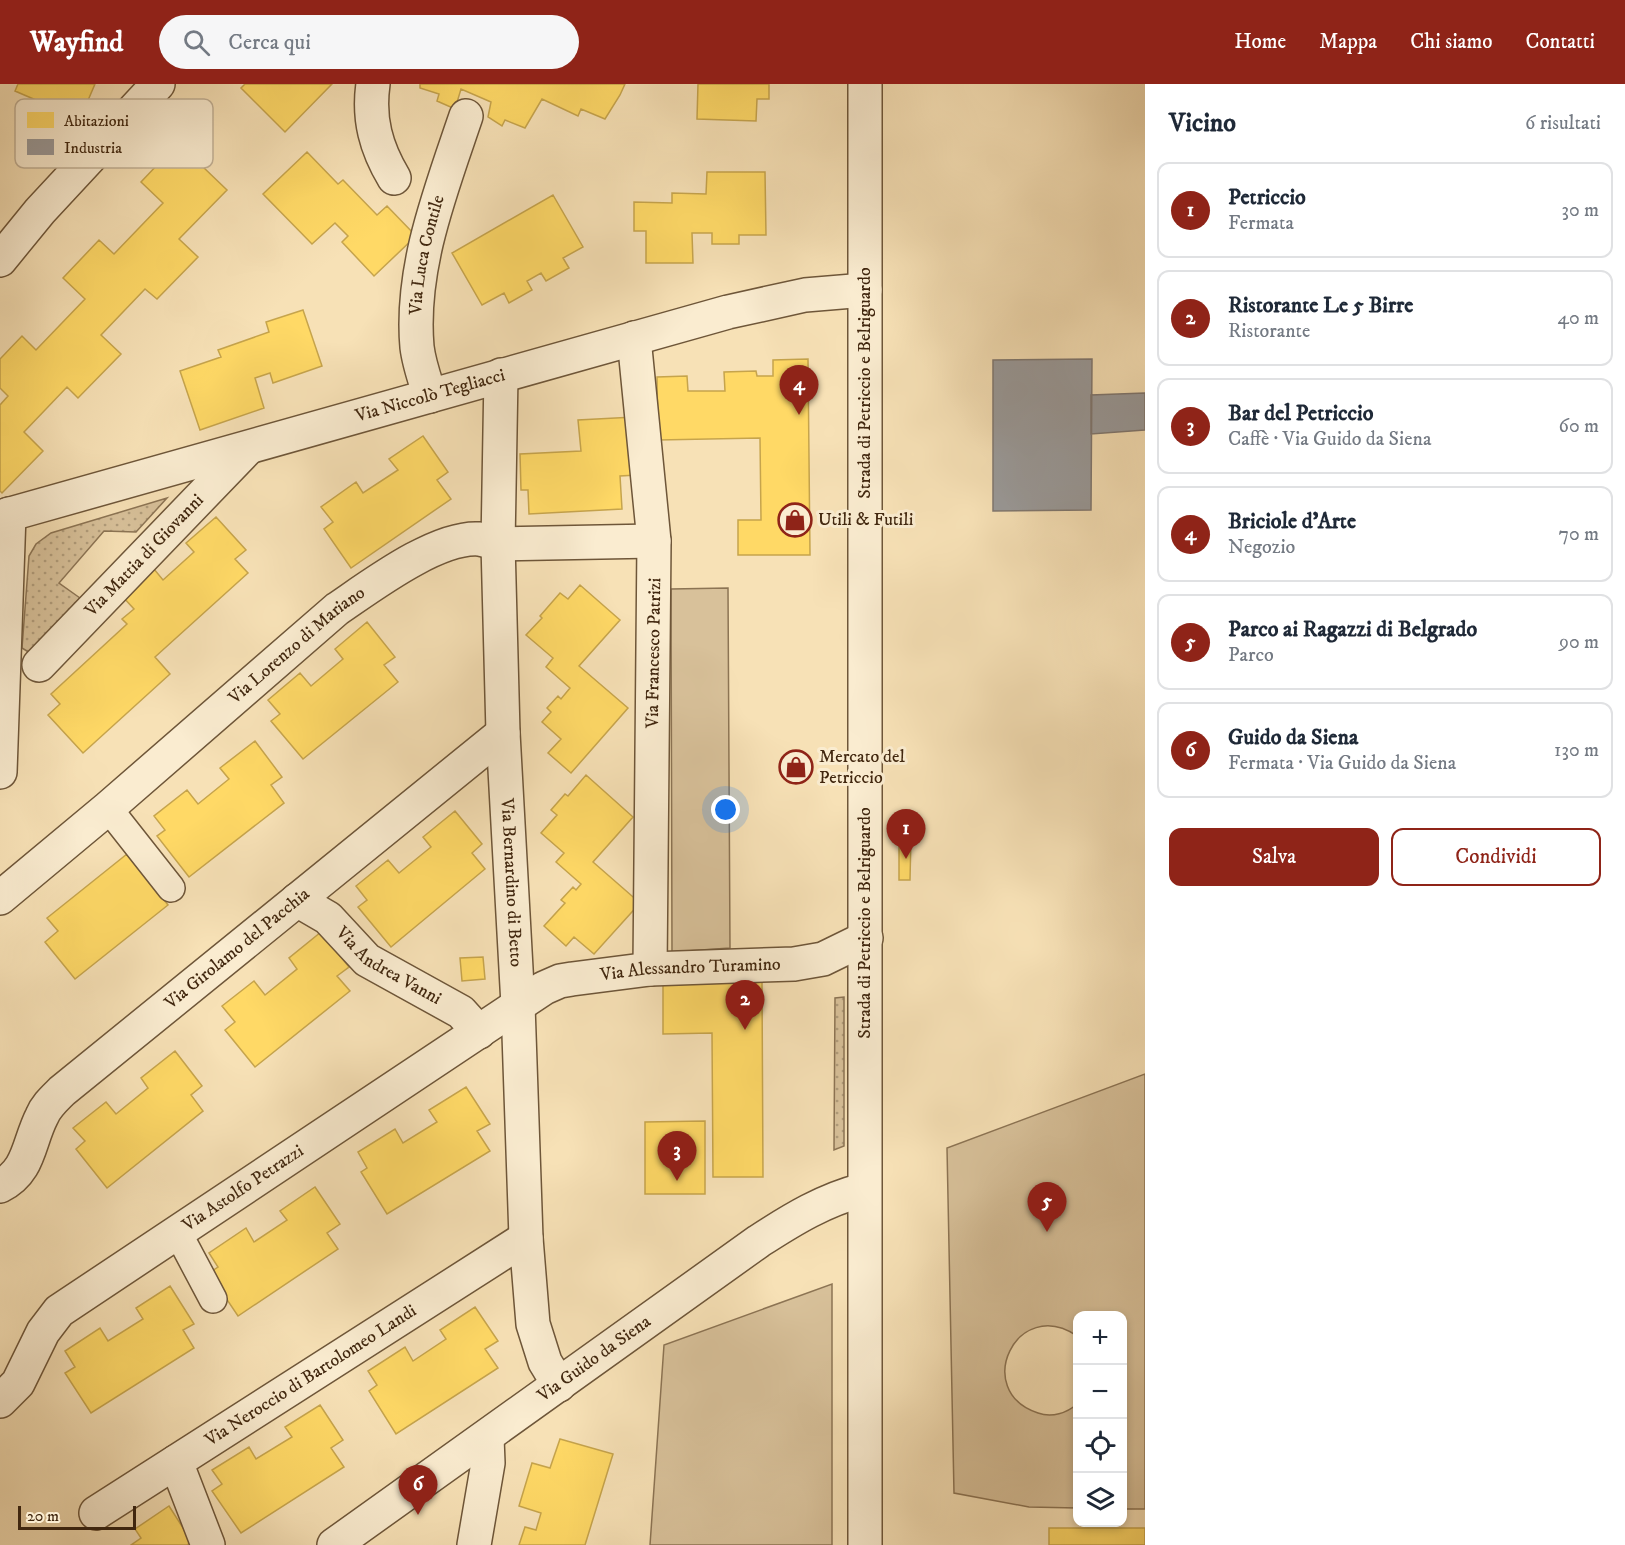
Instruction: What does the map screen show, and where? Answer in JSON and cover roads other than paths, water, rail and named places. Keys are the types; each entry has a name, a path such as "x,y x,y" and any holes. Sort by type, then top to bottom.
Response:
{"street":[{"path":"144,99 158,84"},
{"path":"374,84 370,105 375,140 394,178"},
{"name":"Strada di Petriccio e Belriguardo","path":"865,84 866,938 863,1190 866,1364 865,1545"},
{"name":"Via Luca Contile","path":"430,396 417,348 422,266 434,214 466,116"},
{"path":"0,260 40,211 80,168"},
{"name":"Via Niccolò Tegliacci","path":"4,516 757,304 805,295 865,290"},
{"name":"Via Francesco Patrizi","path":"634,338 654,541 650,969"},
{"name":"Via Bernardino di Betto","path":"501,375 498,544 502,733 518,1005 526,1238 533,1324 546,1362 560,1385"},
{"name":"Via Mattia di Giovanni","path":"39,665 249,447"},
{"path":"0,772 4,516"},
{"name":"Via Lorenzo di Mariano","path":"0,898 108,808 337,609 375,583 415,560 449,545 479,539 498,544 654,541"},
{"name":"Via Girolamo del Pacchia","path":"0,1186 18,1174 41,1117 62,1091 502,733"},
{"path":"108,808 171,888"},
{"name":"Via Andrea Vanni","path":"297,900 328,918 367,960 461,1012 479,1032"},
{"name":"Via Alessandro Turamino","path":"518,1005 544,987 560,981 650,969 794,964 823,958 866,938"},
{"name":"Via Astolfo Petrazzi","path":"0,1401 18,1383 43,1332 59,1311 518,1005"},
{"name":"Via Guido da Siena","path":"334,1545 487,1438 689,1290 784,1225 829,1200 863,1190"},
{"path":"178,1233 213,1299"},
{"name":"Via Neroccio di Bartolomeo Landi","path":"96,1513 526,1238"},
{"path":"474,1545 488,1463 487,1438"},
{"path":"176,1462 208,1545"}],"place":[{"name":"Briciole d'Arte","path":"799,415"},
{"name":"Utili & Futili","path":"795,520"},
{"name":"Mercato del Petriccio","path":"796,767"},
{"name":"Petriccio","path":"906,859"},
{"name":"Ristorante Le 5 Birre","path":"745,1030"},
{"name":"Bar del Petriccio","path":"677,1181"},
{"name":"Parco ai Ragazzi di Belgrado","path":"1047,1232"},
{"name":"Guido da Siena","path":"418,1515"}]}
